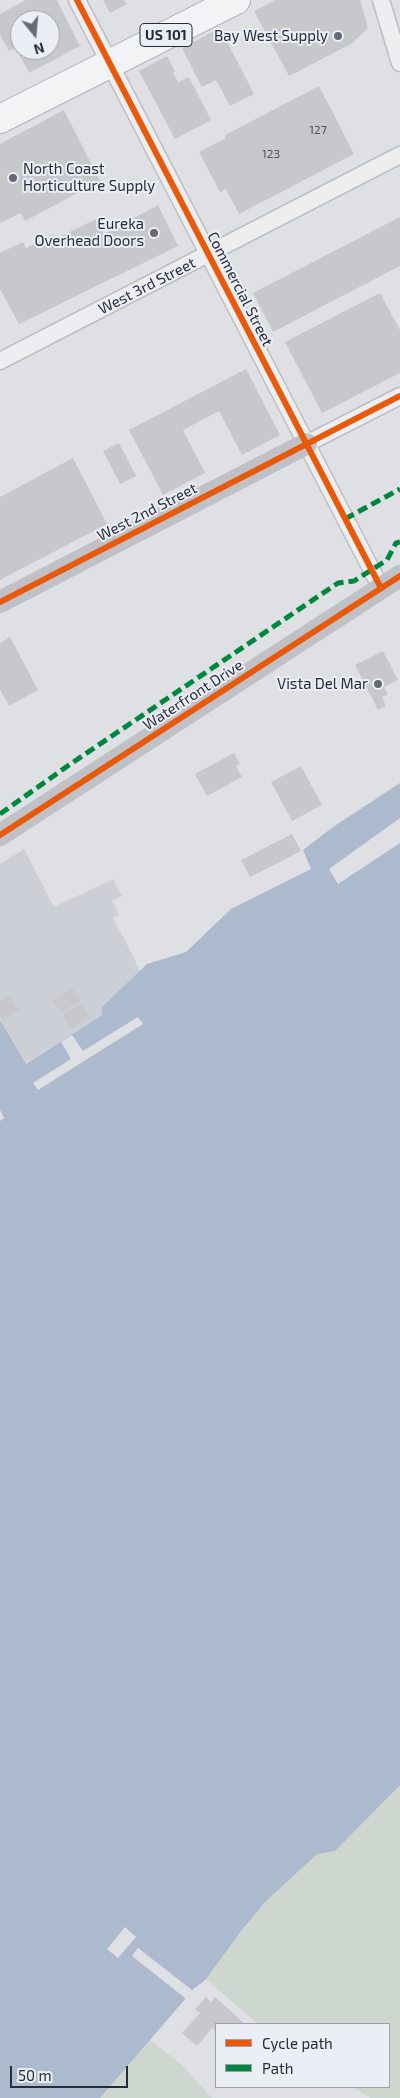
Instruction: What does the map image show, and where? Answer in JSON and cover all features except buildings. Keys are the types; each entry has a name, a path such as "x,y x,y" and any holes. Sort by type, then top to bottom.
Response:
{"highway":[{"name":"US 101","path":"0,118 236,0"}],"street":[{"name":"Commercial Street","path":"77,0 108,64 381,588"},
{"path":"381,0 400,63"},
{"name":"West 3rd Street","path":"0,361 400,155"},
{"path":"306,444 400,396"},
{"name":"West 2nd Street","path":"0,602 306,444"},
{"name":"Waterfront Drive","path":"0,836 400,576"}],"shaded area":[{"path":"24,849 54,907 113,879 122,896 112,901 119,915 113,918 140,972 102,1007 102,1015 25,1064 0,1020 0,864"},
{"path":"400,1716 400,2098 371,2098 354,2088 390,2088 390,2023 257,2023 206,1979 192,1991 150,2040 181,2064 212,2098 52,2098"}],"water":[{"path":"400,783 400,1785 335,1851 317,1854 266,1901 241,1931 206,1979 192,1991 100,2098 0,2098 0,1121 4,1118 0,1110 0,1020 26,1064 102,1015 102,1007 147,964 186,952 231,909 311,869 303,850 333,827"}],"pier":[{"path":"400,818 400,843 338,884 329,869"},
{"path":"138,1017 143,1024 38,1090 33,1083 71,1059 61,1042 72,1035 83,1051"},
{"path":"125,1927 136,1937 118,1958 107,1949"},
{"path":"138,1948 192,1990 200,1984 202,1986 186,2002 185,1998 132,1956"}],"marked path":[{"path":"345,519 400,489"},
{"path":"0,814 69,765 338,583 354,581 387,560 396,543 400,542"}],"cycle path":[{"path":"77,0 381,588"},
{"path":"0,602 400,396"},
{"path":"0,835 400,576"}],"place":[{"name":"Bay West Supply","path":"338,36"},
{"name":"North Coast Horticulture Supply","path":"13,178"},
{"name":"Eureka Overhead Doors","path":"154,233"},
{"name":"Vista Del Mar","path":"378,684"}]}
